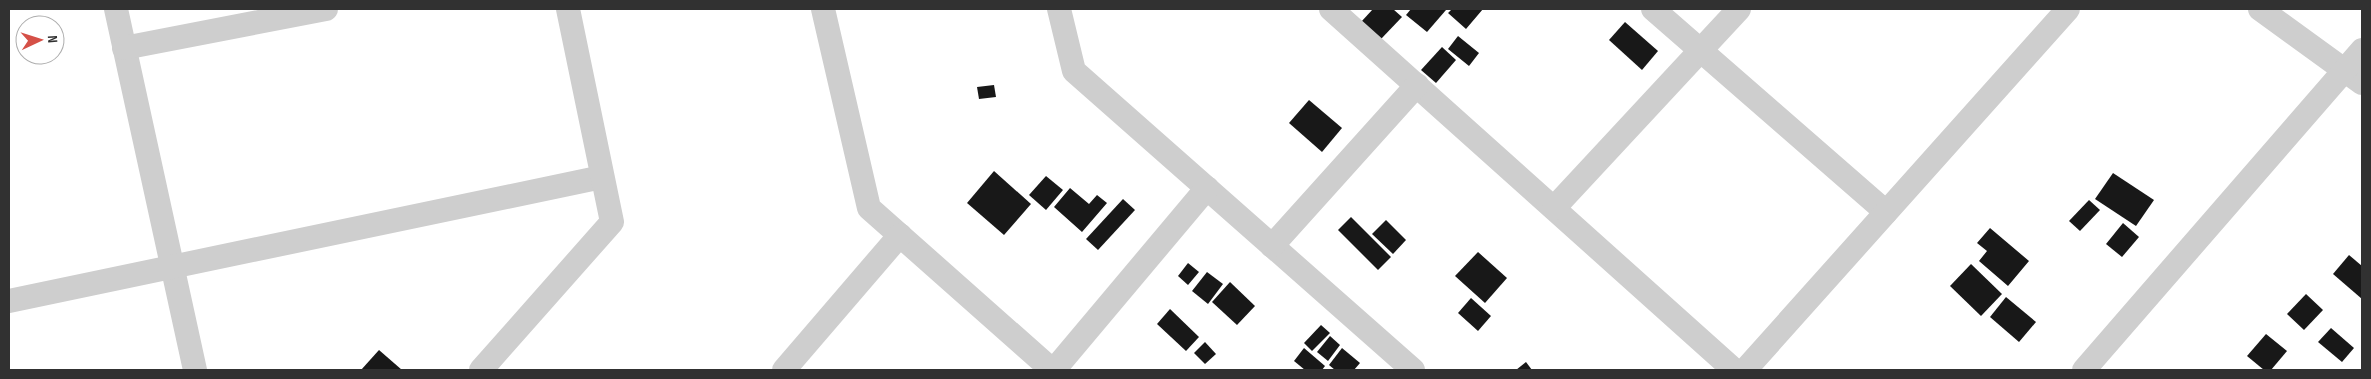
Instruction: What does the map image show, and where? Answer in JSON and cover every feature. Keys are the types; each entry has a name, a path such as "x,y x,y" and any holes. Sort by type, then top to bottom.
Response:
{"street":[{"path":"116,9 195,370"},
{"path":"124,48 326,9"},
{"path":"482,370 612,222 568,9"},
{"path":"823,9 869,208 1053,370 1207,188"},
{"path":"1059,9 1074,71 1413,370"},
{"path":"1331,9 1734,370"},
{"path":"1653,9 1886,212"},
{"path":"1554,208 1739,9"},
{"path":"1745,370 2068,9"},
{"path":"2260,9 2354,76"},
{"path":"2084,370 2354,76 2362,50"},
{"path":"1272,246 1417,85"},
{"path":"9,301 602,177"},
{"path":"784,370 900,234"}],"building":[{"path":"1373,9 1393,9 1402,17 1381,39 1361,22"},
{"path":"1411,9 1446,10 1427,32 1406,15"},
{"path":"1449,9 1483,9 1466,29 1448,13 1451,10"},
{"path":"1625,22 1658,51 1642,70 1609,40"},
{"path":"1458,36 1479,53 1469,66 1448,49"},
{"path":"1442,47 1456,60 1436,83 1421,70"},
{"path":"994,85 996,97 979,99 977,87"},
{"path":"1309,100 1342,128 1322,152 1289,123"},
{"path":"994,171 1031,204 1004,235 967,203"},
{"path":"2113,173 2154,200 2136,226 2095,199"},
{"path":"1046,176 1063,190 1046,210 1029,195"},
{"path":"1070,188 1089,204 1097,195 1107,203 1082,232 1054,207"},
{"path":"1123,199 1135,210 1098,250 1086,239"},
{"path":"2089,200 2100,210 2080,231 2069,221"},
{"path":"1351,217 1391,257 1378,270 1338,230"},
{"path":"1386,220 1406,240 1393,254 1372,234"},
{"path":"2123,223 2139,237 2122,257 2106,244"},
{"path":"1990,228 2029,261 2008,286 1979,261 1987,251 1977,243"},
{"path":"1478,252 1507,278 1485,303 1455,276"},
{"path":"2349,255 2362,266 2362,299 2333,274"},
{"path":"1188,263 1199,272 1188,285 1178,276"},
{"path":"1971,264 2002,294 1981,316 1950,286"},
{"path":"1207,272 1223,284 1208,304 1192,291"},
{"path":"1230,282 1255,306 1237,325 1212,302"},
{"path":"2306,294 2323,310 2304,330 2287,314"},
{"path":"2006,297 2036,322 2019,342 1990,317"},
{"path":"1471,298 1491,316 1478,331 1458,313"},
{"path":"1170,309 1199,337 1186,351 1157,324"},
{"path":"1321,325 1330,333 1312,351 1304,343"},
{"path":"2331,328 2354,348 2342,362 2318,342"},
{"path":"2266,334 2287,351 2271,370 2264,370 2247,356"},
{"path":"1330,336 1340,345 1328,361 1317,352"},
{"path":"1205,342 1216,354 1205,364 1194,353"},
{"path":"1304,348 1325,366 1322,370 1305,370 1294,361"},
{"path":"1342,348 1360,363 1354,370 1335,370 1329,365"},
{"path":"379,350 402,370 361,370"},
{"path":"1526,362 1532,370 1516,370"}]}
